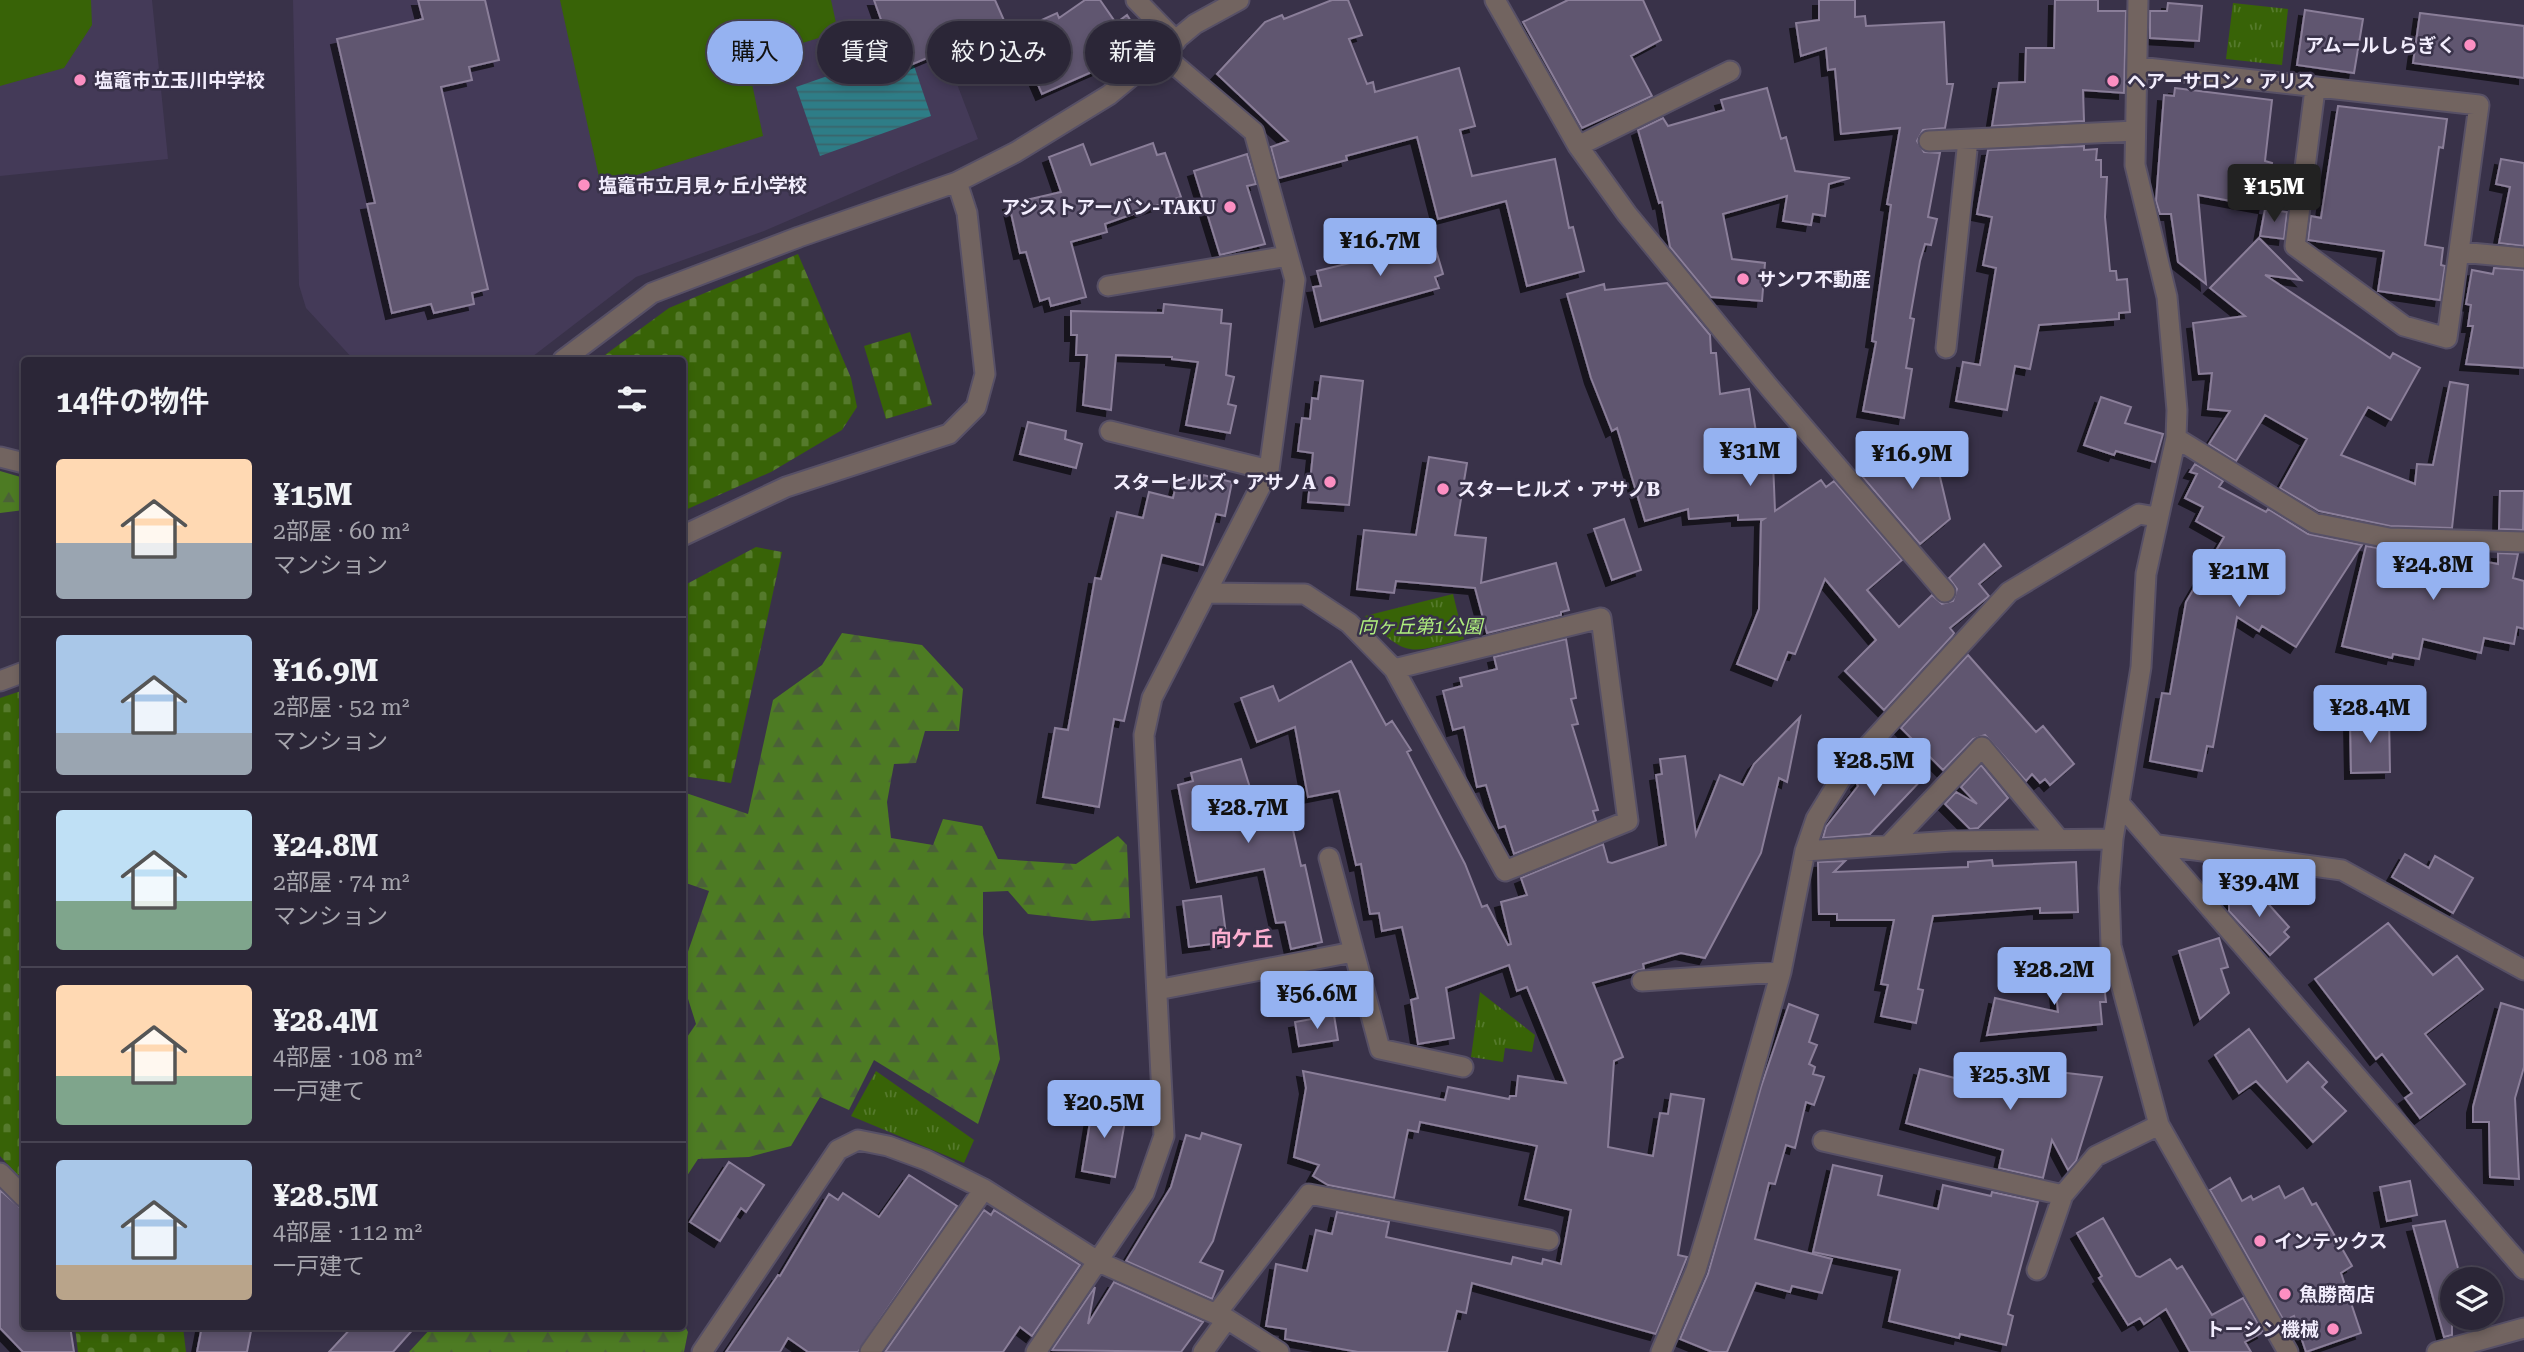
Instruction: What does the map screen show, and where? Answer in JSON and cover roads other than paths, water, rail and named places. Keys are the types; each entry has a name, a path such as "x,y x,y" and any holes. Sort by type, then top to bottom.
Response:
{"street":[{"path":"1136,0 1150,21"},
{"path":"1181,37 1195,24 1239,0"},
{"path":"1495,0 1578,146 1627,214 1769,387 1945,592"},
{"path":"2138,0 2135,165 2167,297 2177,410 2176,438 2156,517 2146,574 2141,667 2113,839 2109,907 2111,946 2159,1125 2288,1352"},
{"path":"1036,1352 1144,1194 1164,1136 1144,735 1152,698 1209,593 1269,470 1296,280 1254,132 1181,60"},
{"path":"2138,67 2315,89 2479,105 2447,338 2404,326 2295,246 2315,89"},
{"path":"1578,146 1730,71"},
{"path":"567,357 652,293 799,237 957,182 1016,152 1122,84"},
{"path":"1929,141 2135,131"},
{"path":"1946,348 1968,140"},
{"path":"686,534 786,487 949,434 976,407 985,374 967,214 957,182"},
{"path":"2460,252 2524,258"},
{"path":"1108,286 1288,257"},
{"path":"1110,431 1269,470"},
{"path":"2176,438 2314,523 2389,538 2524,542"},
{"path":"0,457 21,462"},
{"path":"1661,1352 1696,1270 1781,972 1805,851 1816,818 1846,770 2009,592 2139,514 2156,517"},
{"path":"1209,593 1305,594 1349,622 1394,670 1505,871 1628,821 1601,618 1394,670"},
{"path":"0,681 21,673"},
{"path":"1891,843 1982,747 2058,838"},
{"path":"2119,803 2524,1269"},
{"path":"1805,851 1891,843 2113,839"},
{"path":"2158,845 2342,870 2524,970"},
{"path":"1329,858 1380,1049 1464,1067"},
{"path":"1157,990 1353,952"},
{"path":"1642,981 1781,972"},
{"path":"2038,1270 2063,1195 2096,1156 2159,1125"},
{"path":"702,1352 838,1150 858,1140 888,1146 926,1160 984,1189 1099,1262 1222,1316 1279,1352"},
{"path":"1823,1142 2063,1195"},
{"path":"0,1173 21,1194"},
{"path":"870,1352 984,1189"},
{"path":"1203,1352 1222,1316 1309,1194 1549,1240"},
{"path":"2437,1352 2524,1328"}],"place":[{"name":"アムールしらぎく","path":"2470,45"},
{"name":"塩竈市立玉川中学校","path":"80,80"},
{"name":"ヘアーサロン・アリス","path":"2113,81"},
{"name":"塩竈市立月見ヶ丘小学校","path":"584,185"},
{"name":"アシストアーバン-TAKU","path":"1230,207"},
{"name":"サンワ不動産","path":"1743,279"},
{"name":"スターヒルズ・アサノA","path":"1330,482"},
{"name":"スターヒルズ・アサノB","path":"1443,489"},
{"name":"インテックス","path":"2260,1241"},
{"name":"魚勝商店","path":"2285,1294"},
{"name":"トーシン機械","path":"2333,1329"}],"district":[{"name":"向ケ丘","path":"1242,939"}],"park label":[{"name":"向ヶ丘第1公園","path":"1420,626"}]}
